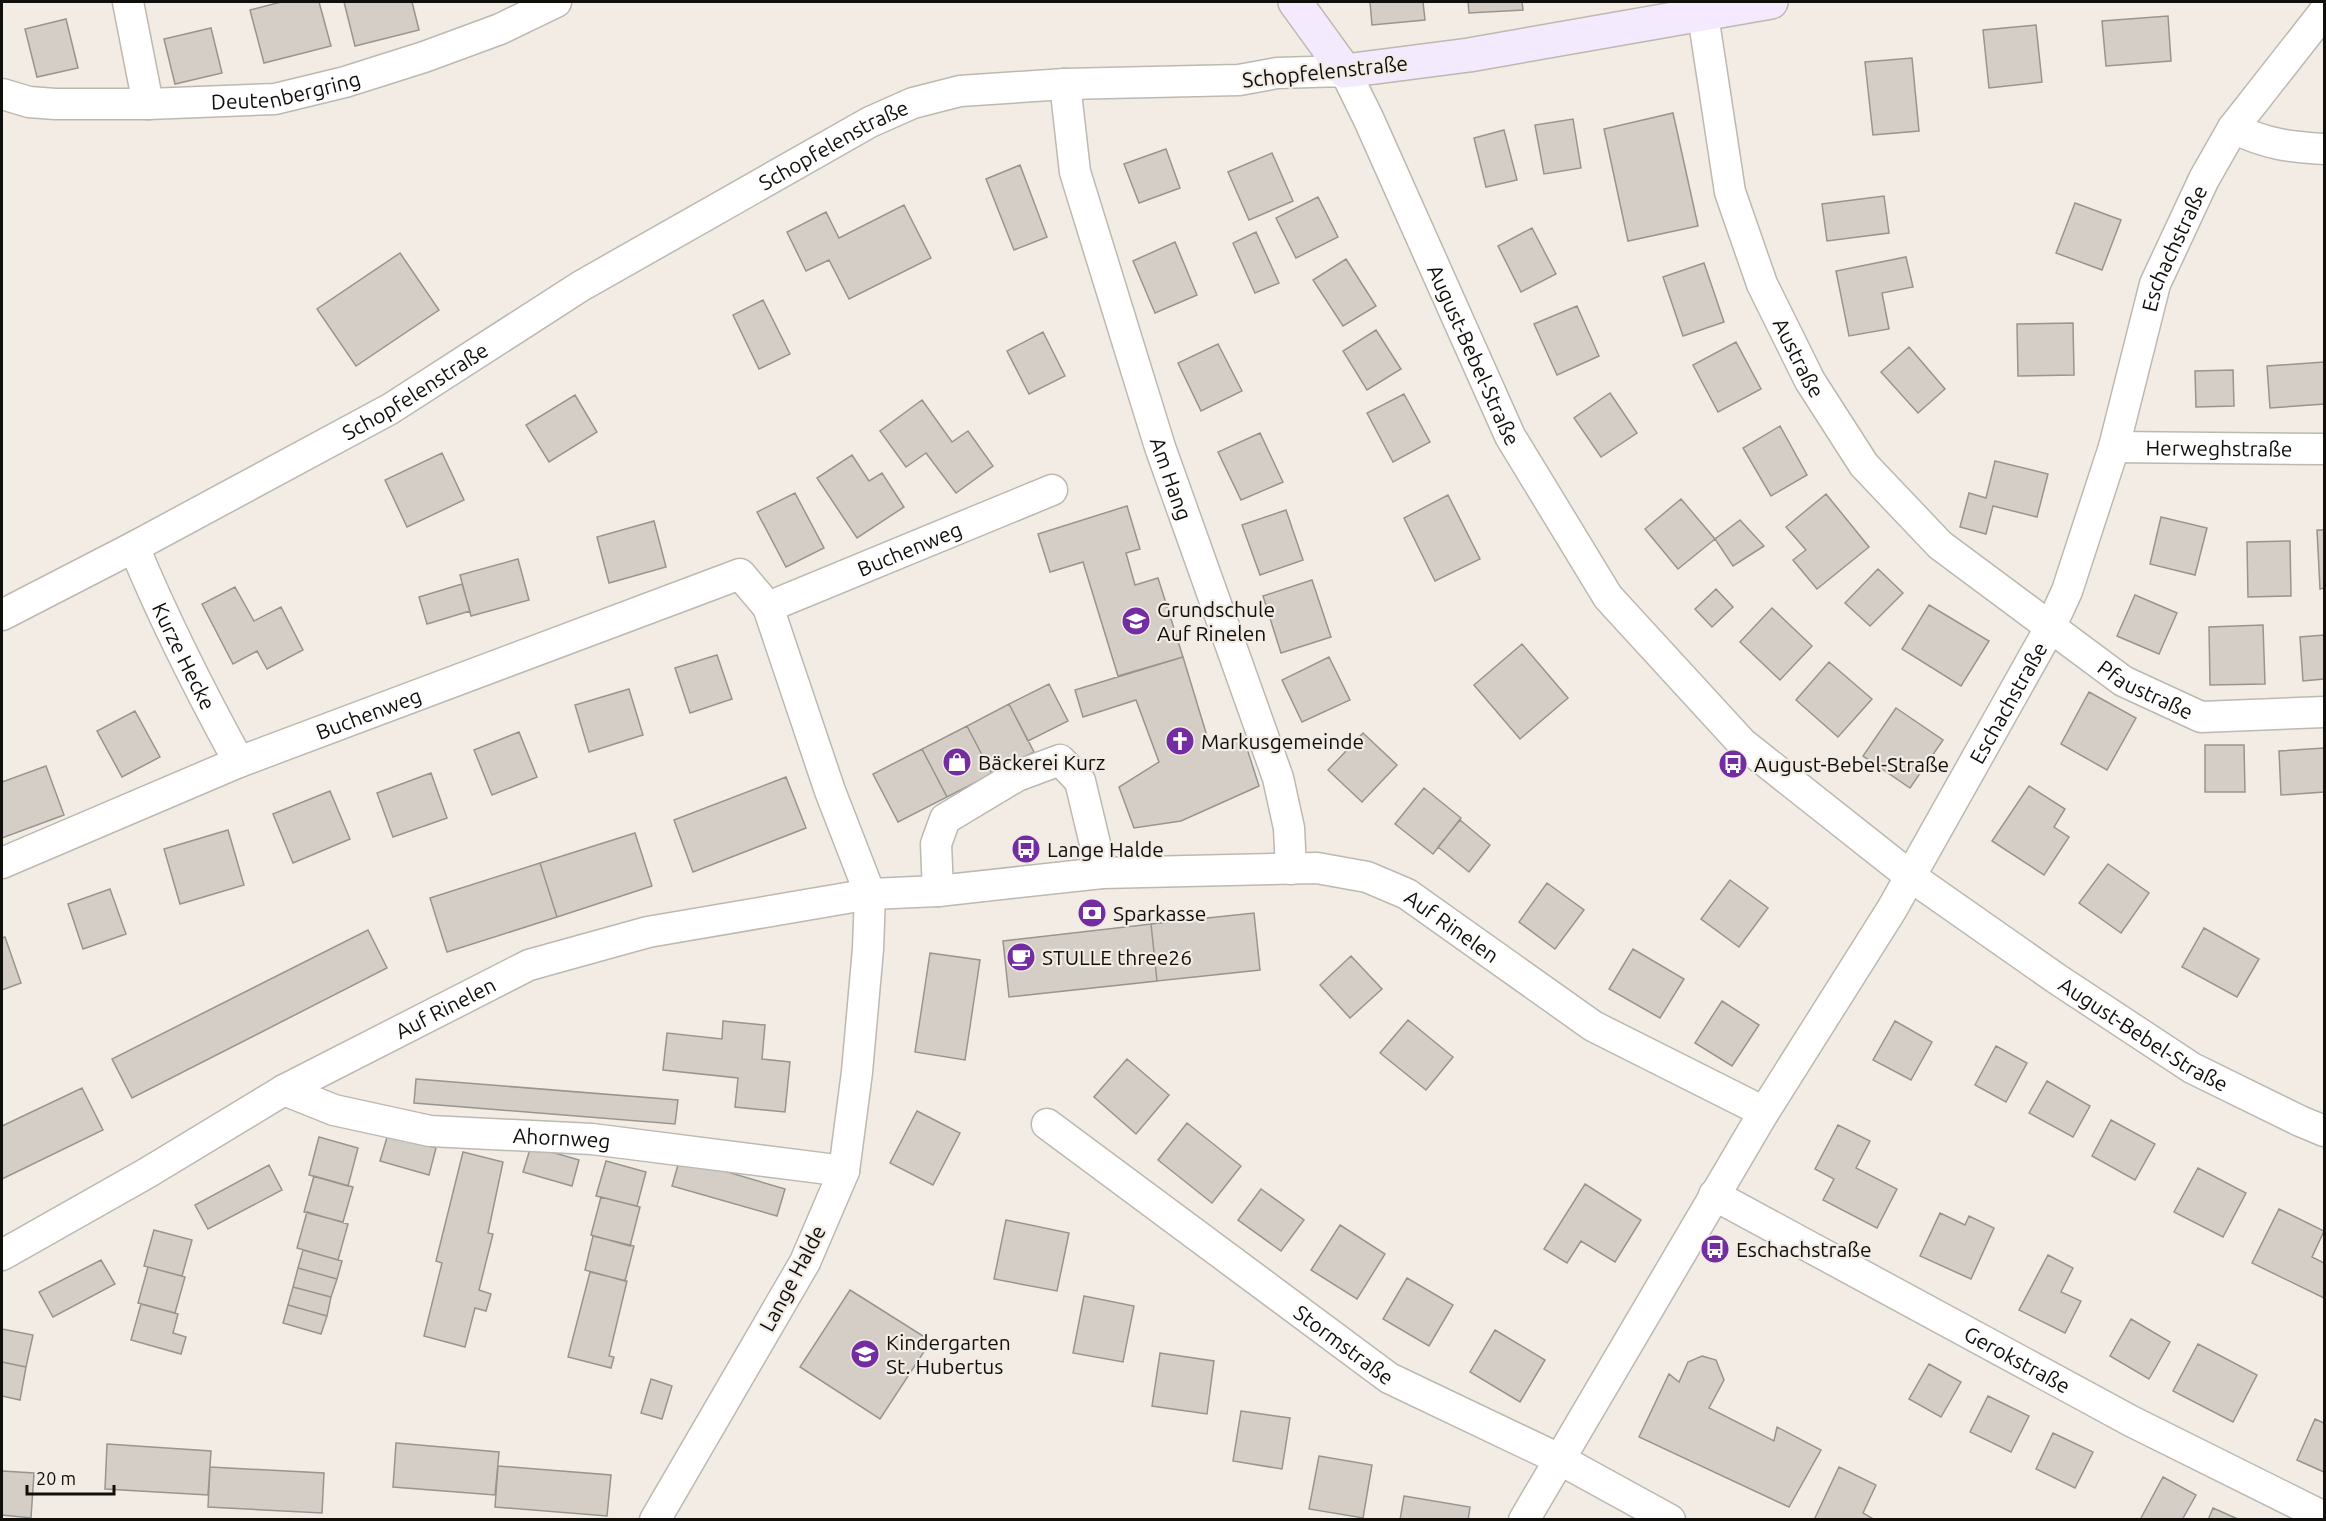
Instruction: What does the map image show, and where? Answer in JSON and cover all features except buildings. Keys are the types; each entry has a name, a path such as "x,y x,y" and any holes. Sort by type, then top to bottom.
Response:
{"street":[{"path":"128,2 148,104"},
{"name":"Deutenbergring","path":"2,94 29,102 55,104 148,104 275,99 345,82 424,57 500,29 555,2"},
{"path":"1295,2 1345,71"},
{"name":"Schopfelenstraße","path":"2,615 134,547 390,409 581,286 870,122 913,103 960,91 1065,84 1239,80 1277,73 1345,71 1469,55 1701,8 1772,2"},
{"name":"Austraße","path":"1701,8 1730,192 1762,284 1810,381 1864,465 1940,545 2050,628"},
{"name":"Eschachstraße","path":"1524,1520 1714,1195 1892,909 2050,628 2067,591 2114,447 2154,284 2204,179 2233,128 2325,12"},
{"name":"August-Bebel-Straße","path":"1345,71 1510,435 1608,597 1742,743 1910,876 2056,979 2192,1068 2325,1131"},
{"name":"Am Hang","path":"1065,84 1076,172 1160,447 1278,778 1289,828 1290,869"},
{"path":"2233,128 2256,139 2284,147 2325,149"},
{"name":"Herweghstraße","path":"2114,447 2325,449"},
{"name":"Buchenweg","path":"768,607 1052,490"},
{"name":"Kurze Hecke","path":"134,547 178,648 239,762"},
{"name":"Buchenweg","path":"2,863 239,762 740,574"},
{"name":"Lange Halde","path":"655,1520 805,1262 844,1171 857,1072 868,949 870,894 830,791 768,607 740,574"},
{"name":"Pfaustraße","path":"2050,628 2123,681 2201,717 2325,712"},
{"path":"938,891 936,844 945,819 1017,776 1060,760 1080,781 1102,873"},
{"name":"Auf Rinelen","path":"2,1255 147,1173 284,1090 529,965 648,932 870,894 938,891 1102,873 1317,868 1367,877 1407,894 1593,1026 1764,1112"},
{"name":"Ahornweg","path":"284,1090 334,1110 430,1131 592,1139 844,1171"},
{"name":"Stormstraße","path":"1047,1124 1389,1378 1559,1460 1670,1520"},
{"name":"Gerokstraße","path":"1714,1195 2131,1421 2325,1517"}],"place":[{"name":"Grundschule Auf Rinelen","path":"1136,621"},
{"name":"Markusgemeinde","path":"1180,741"},
{"name":"Bäckerei Kurz","path":"957,762"},
{"name":"August-Bebel-Straße","path":"1733,764"},
{"name":"Lange Halde","path":"1026,849"},
{"name":"Sparkasse","path":"1092,913"},
{"name":"STULLE three26","path":"1021,957"},
{"name":"Eschachstraße","path":"1715,1249"},
{"name":"Kindergarten St. Hubertus","path":"865,1354"}]}
